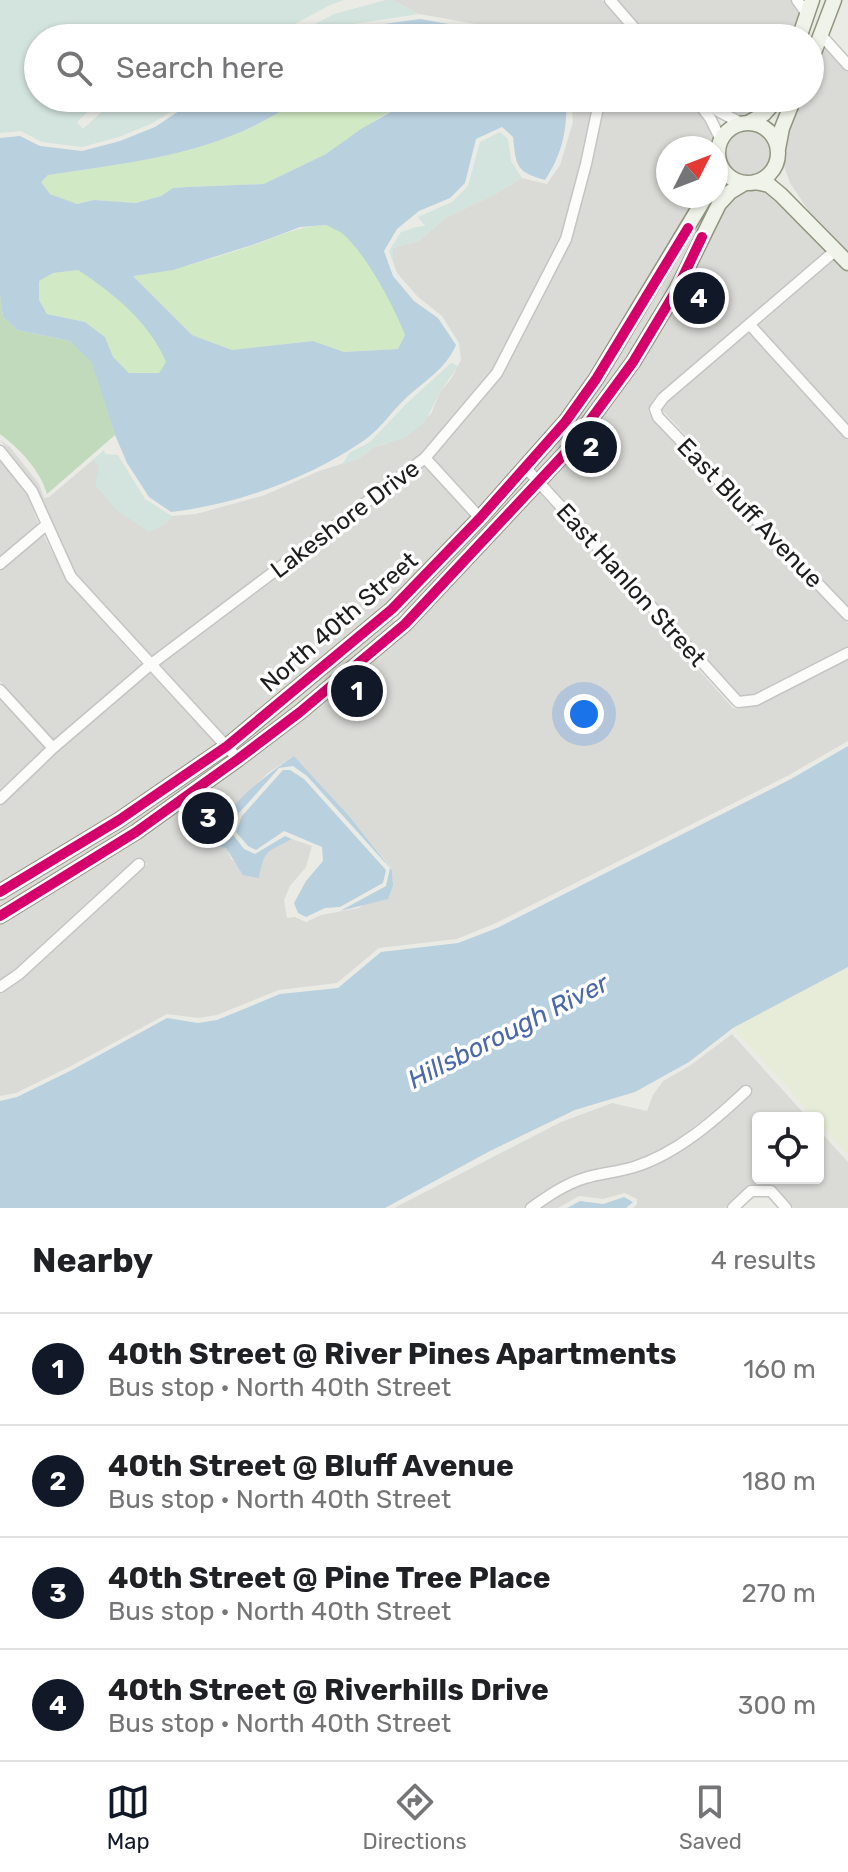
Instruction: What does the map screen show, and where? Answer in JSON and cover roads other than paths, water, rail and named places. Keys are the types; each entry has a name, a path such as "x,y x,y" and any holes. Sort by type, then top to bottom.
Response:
{"main road":[{"path":"824,30 834,0"},
{"path":"725,136 733,127 766,112"},
{"path":"788,112 777,155 778,173 808,219"},
{"path":"745,124 768,131 777,155 768,175 750,183"},
{"path":"728,175 750,183 769,185 808,219 848,263"},
{"name":"North 40th Street","path":"0,916 136,832 238,759 300,712 405,624 569,449 633,362 677,289 719,204 730,192 750,183"},
{"name":"North 40th Street","path":"0,892 119,820 227,746 392,609 480,518 566,421 596,379 699,208"},
{"path":"392,609 405,624"}],"street":[{"path":"610,0 631,24"},
{"path":"797,0 810,7"},
{"path":"824,38 848,65"},
{"name":"Lakeshore Drive","path":"0,799 53,748 150,665 425,458 497,373 566,239 597,112"},
{"path":"706,112 719,136"},
{"path":"720,112 745,124"},
{"path":"836,250 750,325 848,433"},
{"name":"East Bluff Avenue","path":"750,325 663,398 655,409 658,417 848,615"},
{"path":"0,451 32,491 45,526 71,577 238,759"},
{"path":"425,458 480,518"},
{"name":"East Hanlon Street","path":"525,467 738,702 756,700 848,653"},
{"path":"0,564 45,526"},
{"path":"0,690 53,748"},
{"path":"0,987 19,974 139,864"},
{"path":"531,1208 556,1191 583,1179 633,1168 666,1154 725,1111 746,1091"},
{"path":"733,1208 751,1191 771,1191 786,1208"}],"water":[{"path":"420,19 449,24 384,24"},
{"path":"178,112 279,112 241,132 211,143 147,159 48,175 41,182 50,194 77,204 94,200 136,203 161,196 173,188 264,184 326,154 391,112 566,112 560,151 545,180 523,171 515,155 513,137 502,127 476,139 465,183 450,198 419,211 397,229 384,251 393,276 414,301 438,318 456,345 440,368 371,435 345,453 298,477 247,496 171,512 149,497 127,463 92,363 70,341 17,330 3,317 0,294 0,138 20,136 40,146 82,151 155,127","holes":["326,225 341,233 361,254 394,310 405,335 398,349 344,352 313,341 232,350 192,335 133,276 173,270 300,227","78,270 104,289 150,334 166,362 159,373 129,373 113,357 105,337 85,322 47,314 39,300 39,281 53,273"]},
{"name":"Hillsborough River","path":"848,746 848,967 733,1028 689,1062 635,1092 575,1110 490,1151 385,1208 0,1208 0,1101 17,1097 72,1070 167,1018 198,1023 217,1020 280,994 338,988 381,952 458,943 497,928 791,779"},
{"path":"294,756 350,817 392,870 393,885 388,899 340,911 386,886 390,868 307,776 293,766 279,768 239,813 231,832 244,849 255,854 285,836 292,839 266,855 259,878 243,875 226,848 205,844 244,795"},
{"path":"283,770 290,770 304,779 386,870 383,883 340,907 325,908 306,917 298,913 294,903 306,881 323,861 322,847 284,831 256,850 236,832 242,816"},
{"path":"624,1197 633,1202 626,1208 567,1208 580,1201 603,1204"}],"place":[{"name":"40th Street @ Riverhills Drive","path":"699,298"},
{"name":"40th Street @ Bluff Avenue","path":"591,447"},
{"name":"40th Street @ River Pines Apartments","path":"357,691"},
{"name":"40th Street @ Pine Tree Place","path":"208,818"}]}
